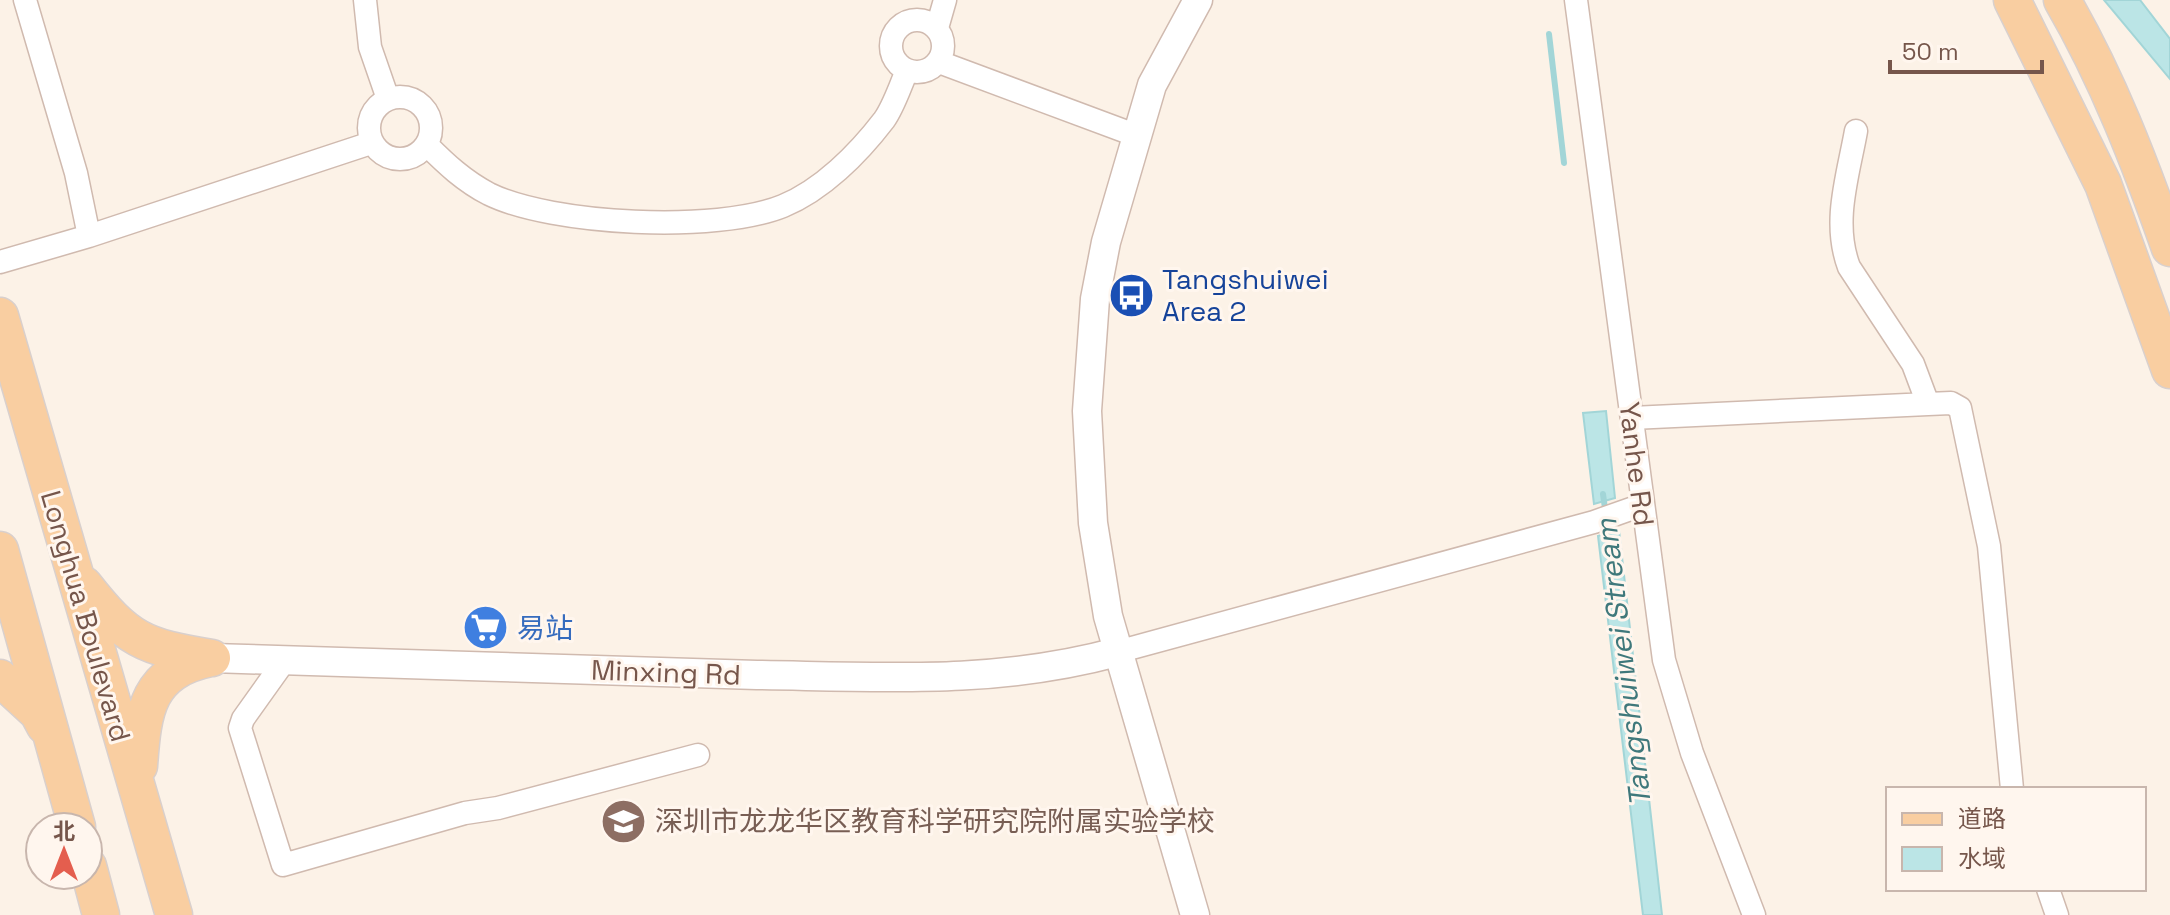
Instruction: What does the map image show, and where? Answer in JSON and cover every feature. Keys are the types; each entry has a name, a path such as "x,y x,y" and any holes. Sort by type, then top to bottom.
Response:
{"main road":[{"path":"2012,0 2103,184 2170,370"},
{"path":"2062,0 2083,36 2138,156 2170,248"},
{"name":"Longhua Boulevard","path":"0,316 174,915"},
{"path":"0,550 73,811"},
{"path":"71,568 126,633 152,646 212,658"},
{"path":"137,788 143,714 154,692 175,671 212,658"},
{"path":"0,678 38,713 55,744"},
{"path":"95,891 101,915"}],"street":[{"path":"25,0 76,173 89,236"},
{"path":"365,0 370,47 388,99"},
{"path":"937,28 917,20 906,23 895,32 892,54 898,65 907,71 926,72 939,62 944,49 937,28 945,0"},
{"path":"1195,915 1117,652 1093,523 1087,411 1095,299 1135,135 1152,85 1198,0"},
{"name":"Yanhe Rd","path":"1576,0 1632,418 1637,507 1657,617 1675,701 1754,915"},
{"path":"939,62 1135,135"},
{"path":"427,145 459,176 491,195 543,212 675,222 747,217 785,205 839,170 885,118 907,71"},
{"path":"403,97 419,103 431,125 427,145 403,160 383,155 371,143 368,132 372,112 388,99 403,97"},
{"path":"1856,131 1842,206 1842,250 1849,267 1913,364 1928,404"},
{"path":"0,262 89,236 371,143"},
{"path":"1632,418 1956,404 1963,413 1995,593 2012,787"},
{"path":"1117,652 1594,522 1637,507"},
{"name":"Minxing Rd","path":"212,658 720,674 964,677 1055,668 1117,652"},
{"path":"285,660 243,719 240,728 283,865 465,813 698,755"},
{"path":"2049,891 2057,915"}],"water":[{"path":"2104,0 2140,0 2170,39 2170,79"},
{"path":"1606,411 1615,498 1594,504 1583,413"},
{"path":"1619,530 1662,915 1643,915 1598,536"}],"waterway":[{"name":"Tangshuiwei Stream","path":"1549,34 1564,163"},
{"name":"Tangshuiwei Stream","path":"1603,494 1609,538"}],"place":[{"name":"Tangshuiwei Area 2","path":"1131,295"},
{"name":"易站","path":"486,628"},
{"name":"深圳市龙龙华区教育科学研究院附属实验学校","path":"624,821"}]}
